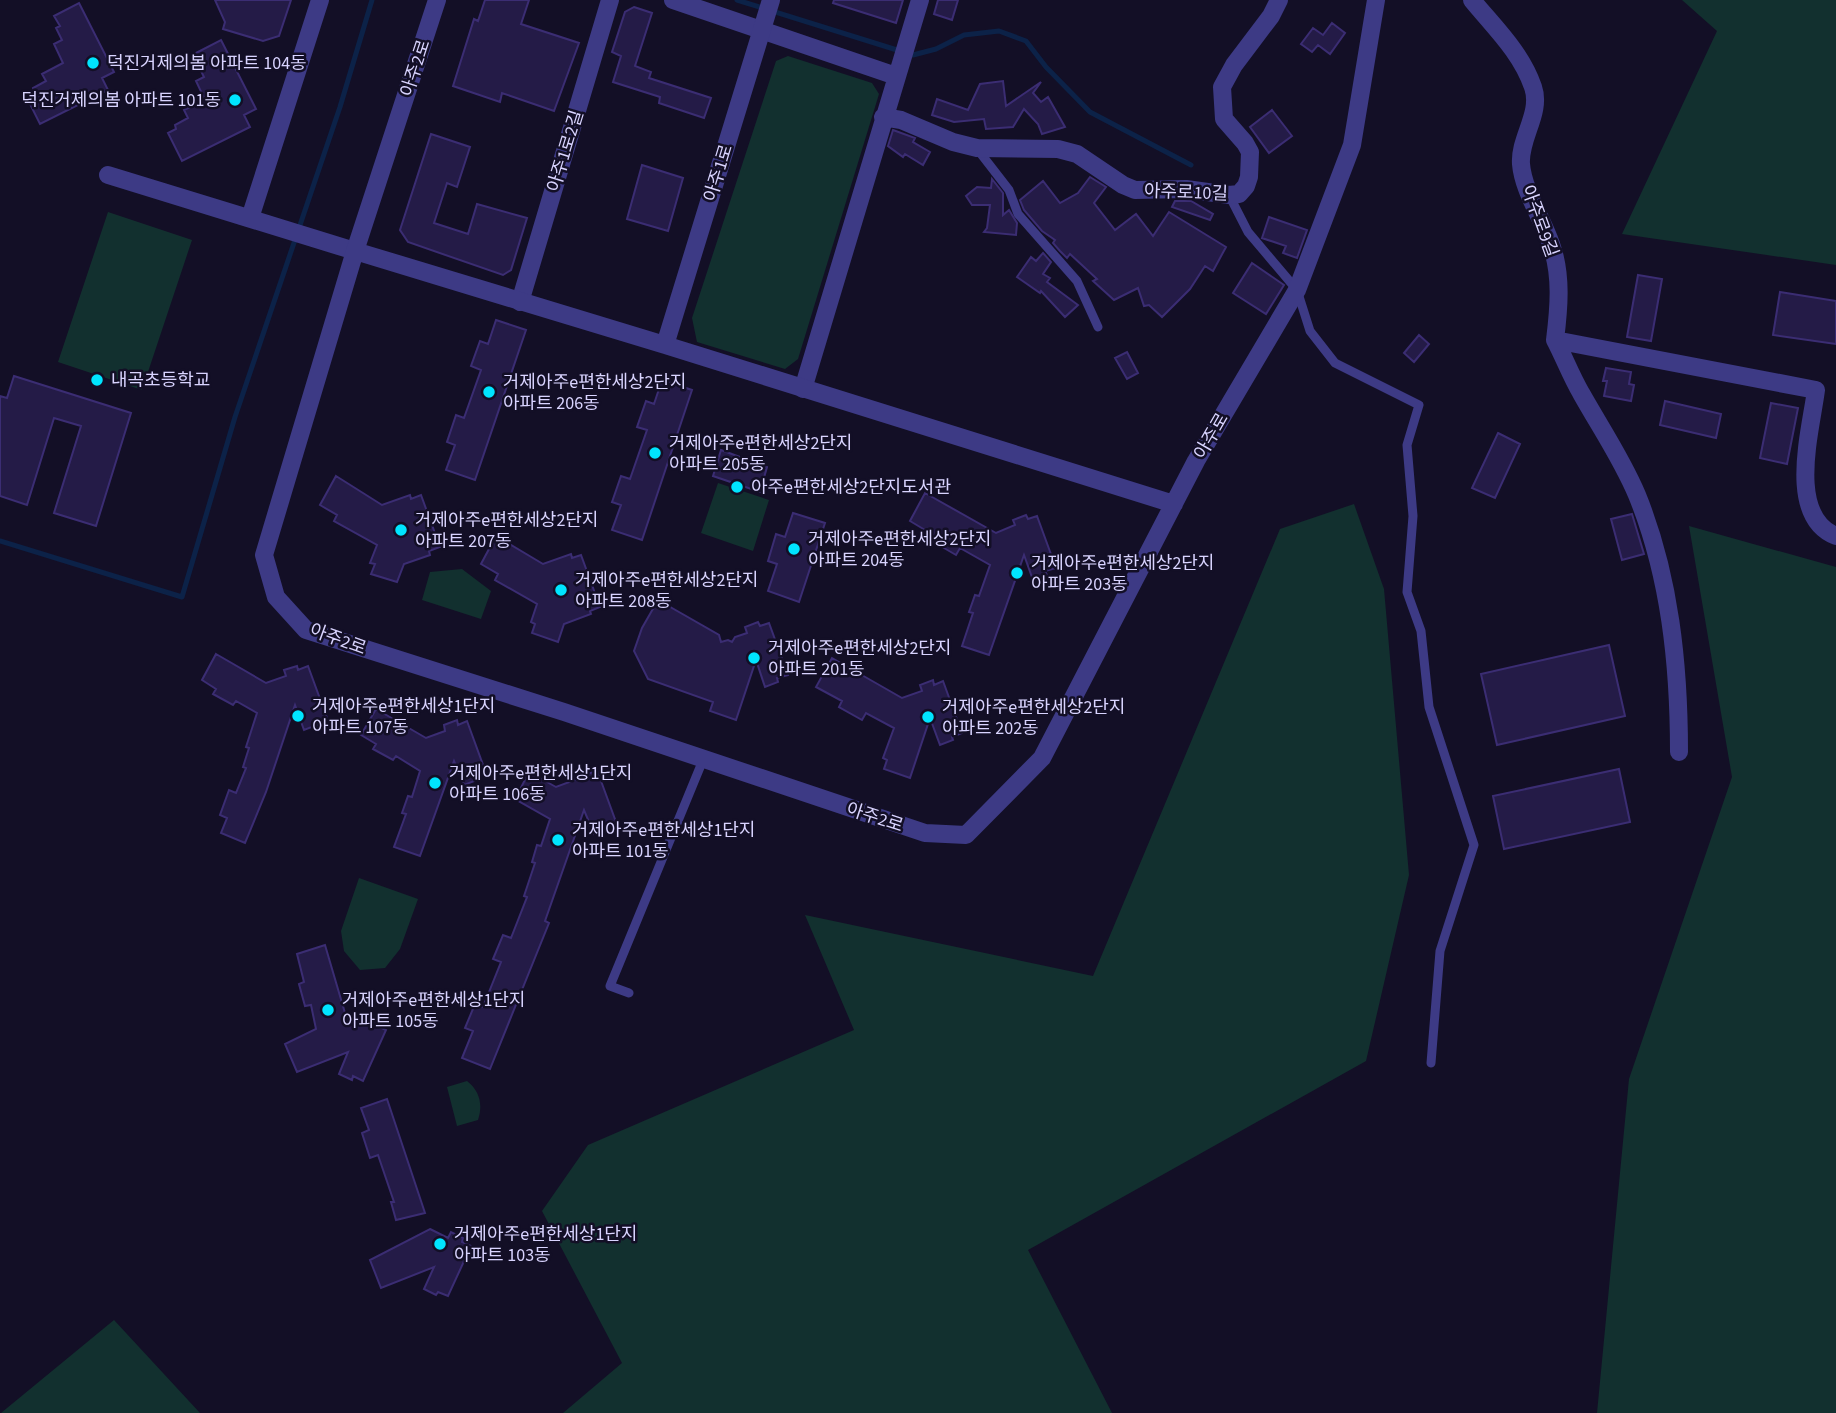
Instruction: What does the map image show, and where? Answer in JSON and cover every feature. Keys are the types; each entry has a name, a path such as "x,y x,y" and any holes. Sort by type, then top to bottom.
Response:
{"street":[{"path":"250,218 320,0"},
{"name":"아주2로","path":"437,0 355,251 264,555 276,597 306,631 564,712 925,833 966,835"},
{"name":"아주1로2길","path":"520,302 610,0"},
{"path":"673,0 896,76"},
{"name":"아주1로","path":"665,345 771,0"},
{"path":"803,388 920,0"},
{"name":"아주로10길","path":"883,117 901,120 953,142 977,148 1058,149 1077,154 1123,186 1135,190 1239,194 1246,186 1250,152 1224,118 1222,87 1279,0"},
{"name":"아주로","path":"966,835 1042,758 1196,461 1297,290 1352,145 1376,0"},
{"name":"아주로9길","path":"1472,0 1513,48 1529,75 1534,90 1536,102 1522,149 1521,164 1554,257 1559,290 1555,340"},
{"path":"108,175 1174,504"},
{"path":"1555,340 1816,390 1804,476 1810,510 1829,533 1836,536"},
{"path":"1555,340 1631,483 1659,557 1678,676 1679,752"}],"lane":[{"path":"977,148 1009,190 1018,214 1077,281 1098,327"},
{"path":"1229,195 1248,232 1297,290 1310,331 1335,363 1419,405 1407,445 1413,516 1407,592 1420,631 1429,707 1474,845 1440,951 1431,1063"},
{"path":"629,993 610,986 703,760"}],"green space":[{"path":"1682,0 1836,0 1836,265 1622,234 1717,31"},
{"path":"788,56 872,83 879,94 798,359 785,369 697,342 692,318 776,61"},
{"path":"108,212 192,240 142,390 58,362"},
{"path":"718,483 769,500 753,551 701,533"},
{"path":"1354,504 1384,589 1409,875 1366,1061 1028,1250 1112,1413 563,1413 622,1363 542,1211 588,1145 854,1030 805,915 1093,976 1280,529"},
{"path":"1689,526 1836,567 1836,1413 1597,1413 1629,1079 1732,777"},
{"path":"462,569 491,591 481,619 422,600 430,572"},
{"path":"359,878 418,899 400,949 385,968 360,970 344,951 341,931"},
{"path":"467,1081 478,1094 478,1120 457,1126 447,1087"},
{"path":"114,1320 200,1413 1,1413"}],"building":[{"path":"215,0 291,0 279,36 263,41 223,29 225,22"},
{"path":"485,0 529,0 521,24 579,43 554,111 502,93 500,102 453,86 474,19 478,21"},
{"path":"834,0 903,0 896,23 833,3"},
{"path":"938,0 958,0 952,20 934,14"},
{"name":"덕진거제의봄 아파트 104동","path":"79,3 114,72 102,78 108,90 40,124 26,96 34,92 33,88 46,81 42,74 63,63 54,44 62,40 56,28 60,26 54,16"},
{"path":"634,7 652,13 635,66 651,72 649,78 711,98 704,118 659,103 660,97 613,82 621,56 612,52 625,12"},
{"path":"1332,23 1345,33 1330,54 1318,45 1312,52 1301,44 1313,28 1323,35"},
{"name":"덕진거제의봄 아파트 101동","path":"221,40 256,109 244,115 250,127 182,161 168,133 176,129 175,125 188,118 184,110 205,100 196,81 204,77 198,65 202,63 196,53"},
{"path":"1003,81 1006,106 1041,82 1033,93 1041,102 1048,97 1065,127 1042,134 1038,124 1024,109 1013,127 986,129 984,119 954,122 932,115 937,99 968,110 980,84"},
{"path":"1272,110 1292,136 1269,153 1250,127"},
{"path":"893,130 915,138 913,142 930,152 923,165 905,154 903,157 888,146"},
{"path":"431,134 470,147 457,187 447,183 434,223 468,234 477,204 527,218 511,270 503,275 408,242 400,230"},
{"path":"642,165 683,178 668,231 627,219"},
{"path":"1090,177 1106,187 1094,203 1115,230 1136,214 1153,236 1169,212 1226,247 1213,271 1205,266 1190,289 1162,317 1149,305 1144,306 1138,288 1114,300 1093,281 1097,279 1070,254 1067,258 1060,251 1053,243 1055,240 1042,231 1024,210 1020,200 1043,181 1060,203 1078,193"},
{"path":"992,179 1003,193 1003,215 1009,210 1017,223 1016,235 984,232 990,205 972,205 966,196 977,187 991,188"},
{"path":"1175,201 1191,201 1213,214 1210,220 1172,207"},
{"path":"1269,217 1307,230 1297,258 1283,253 1286,246 1262,238"},
{"path":"1043,253 1051,262 1043,274 1050,278 1047,282 1078,305 1065,317 1041,291 1040,293 1017,277 1031,257 1036,261"},
{"path":"1252,263 1284,285 1266,314 1233,293"},
{"path":"1638,275 1662,279 1651,341 1627,337"},
{"path":"1780,292 1836,301 1836,344 1773,335"},
{"name":"거제아주e편한세상2단지 아파트 206동","path":"496,320 526,330 475,480 446,470 455,445 447,442 456,415 464,418 481,370 471,366 480,341 488,344"},
{"path":"1419,335 1429,344 1414,362 1404,353"},
{"path":"1127,352 1138,373 1127,379 1115,358"},
{"path":"1606,368 1631,372 1629,384 1634,385 1631,401 1604,396"},
{"path":"14,376 131,413 96,526 54,513 81,426 54,418 27,505 0,496 0,396 7,398"},
{"name":"거제아주e편한세상2단지 아파트 205동","path":"662,380 692,390 642,540 612,530 621,505 612,502 621,476 630,479 647,430 637,427 646,401 654,404"},
{"path":"1665,401 1721,414 1716,438 1660,425"},
{"path":"1771,403 1798,408 1787,464 1760,458"},
{"path":"1498,433 1520,444 1495,498 1472,488"},
{"path":"721,450 767,467 760,492 713,476"},
{"name":"거제아주e편한세상2단지 아파트 207동","path":"336,476 382,505 410,495 411,499 421,495 440,547 429,551 430,555 404,564 397,582 371,574 375,564 370,563 377,545 334,521 337,515 320,505"},
{"name":"거제아주e편한세상2단지 아파트 203동","path":"925,493 996,533 1015,525 1013,520 1026,515 1028,519 1037,516 1056,568 1045,571 1047,575 1033,580 1024,555 989,655 962,646 973,613 969,612 975,595 979,596 990,565 960,548 956,555 932,541 935,536 910,521"},
{"name":"거제아주e편한세상2단지 아파트 204동","path":"793,513 825,523 799,602 768,591 777,564 768,561 776,534 785,537"},
{"path":"1632,514 1644,554 1622,560 1611,519"},
{"name":"거제아주e편한세상2단지 아파트 208동","path":"496,536 543,564 571,554 572,558 581,555 600,607 590,611 591,614 564,624 558,642 532,633 535,624 531,622 537,604 495,580 498,574 481,564"},
{"name":"거제아주e편한세상2단지 아파트 201동","path":"658,600 719,635 721,642 732,642 735,637 747,633 745,627 758,622 760,626 769,623 788,675 777,678 778,682 765,687 756,660 736,720 710,711 713,702 648,679 634,651 642,628"},
{"path":"1609,645 1625,716 1497,745 1481,674"},
{"name":"거제아주e편한세상1단지 아파트 107동","path":"216,654 266,683 286,676 284,670 297,666 298,670 308,666 327,718 304,730 295,705 266,792 245,843 221,833 227,818 220,815 229,790 236,793 246,768 243,767 249,748 246,747 257,713 236,701 233,705 213,694 216,689 202,680"},
{"name":"거제아주e편한세상2단지 아파트 202동","path":"832,658 902,698 922,691 920,685 933,680 934,685 943,681 962,733 940,745 930,718 910,778 884,769 887,760 883,758 894,728 866,713 862,720 839,707 842,701 816,687"},
{"name":"거제아주e편한세상1단지 아파트 106동","path":"376,709 426,738 445,731 444,725 457,720 458,725 467,721 486,773 464,785 454,761 420,856 394,847 406,814 402,813 408,796 412,797 420,771 396,756 393,760 373,749 376,744 361,735"},
{"path":"587,769 588,774 597,770 616,822 606,826 607,830 594,834 584,810 545,921 549,923 490,1069 462,1058 473,1031 465,1028 475,1004 483,1007 501,962 493,959 503,935 511,938 527,897 524,896 535,863 532,862 537,845 541,846 550,819 515,799 529,772 556,787 575,780 573,774"},
{"path":"1619,769 1630,822 1504,849 1493,796"},
{"name":"거제아주e편한세상1단지 아파트 105동","path":"325,945 345,1013 364,1022 366,1017 379,1022 377,1026 386,1030 363,1081 353,1076 352,1080 339,1074 348,1052 297,1072 285,1044 316,1029 311,1005 305,1006 299,984 304,982 297,954"},
{"path":"387,1099 425,1213 396,1220 391,1202 394,1202 378,1155 370,1158 362,1133 369,1130 361,1108"},
{"name":"거제아주e편한세상1단지 아파트 103동","path":"430,1229 448,1238 451,1232 471,1246 448,1296 438,1292 436,1295 424,1289 434,1267 381,1288 370,1260"}],"waterway":[{"path":"0,541 182,597 235,417 340,107 372,0"},
{"path":"737,0 913,55 936,49 964,35 999,31 1026,41 1046,67 1090,112 1191,165"}],"place":[{"name":"덕진거제의봄 아파트 104동","path":"93,63"},
{"name":"덕진거제의봄 아파트 101동","path":"235,100"},
{"name":"내곡초등학교","path":"97,380"},
{"name":"거제아주e편한세상2단지 아파트 206동","path":"489,392"},
{"name":"거제아주e편한세상2단지 아파트 205동","path":"655,453"},
{"name":"아주e편한세상2단지도서관","path":"737,487"},
{"name":"거제아주e편한세상2단지 아파트 207동","path":"401,530"},
{"name":"거제아주e편한세상2단지 아파트 204동","path":"794,549"},
{"name":"거제아주e편한세상2단지 아파트 203동","path":"1017,573"},
{"name":"거제아주e편한세상2단지 아파트 208동","path":"561,590"},
{"name":"거제아주e편한세상2단지 아파트 201동","path":"754,658"},
{"name":"거제아주e편한세상1단지 아파트 107동","path":"298,716"},
{"name":"거제아주e편한세상2단지 아파트 202동","path":"928,717"},
{"name":"거제아주e편한세상1단지 아파트 106동","path":"435,783"},
{"name":"거제아주e편한세상1단지 아파트 101동","path":"558,840"},
{"name":"거제아주e편한세상1단지 아파트 105동","path":"328,1010"},
{"name":"거제아주e편한세상1단지 아파트 103동","path":"440,1244"}]}
